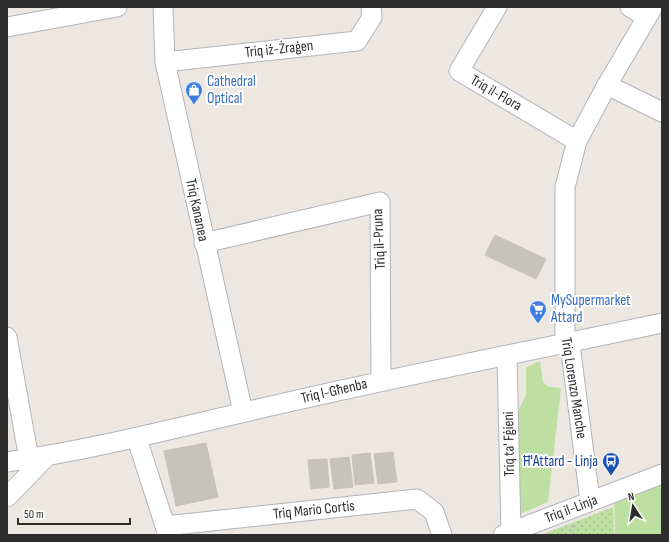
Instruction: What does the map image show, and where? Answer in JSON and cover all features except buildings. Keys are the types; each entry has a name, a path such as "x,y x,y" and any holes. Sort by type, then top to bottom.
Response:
{"street":[{"path":"7,27 117,7"},
{"name":"Triq Kananea","path":"163,7 164,62 243,412"},
{"name":"Triq iż-Żraġen","path":"164,62 356,41 372,17 371,7"},
{"name":"Triq il-Flora","path":"498,7 459,71 577,141"},
{"path":"630,7 649,12"},
{"name":"Triq Lorenzo Manche","path":"590,501 571,352 565,343 565,187 577,141 649,12"},
{"path":"607,85 662,112"},
{"name":"Triq il-Pruna","path":"204,243 380,202 381,381"},
{"name":"Triq l-Għenba","path":"7,462 137,439 243,412 381,381 662,323"},
{"path":"7,337 29,459"},
{"name":"Triq ta' Fġieni","path":"507,356 515,533"},
{"path":"137,439 166,531"},
{"path":"7,497 48,455"},
{"name":"Triq il-Linja","path":"515,533 590,501 662,474"},
{"name":"Triq Mario Cortis","path":"166,531 417,499 434,512 442,535"}],"green space":[{"path":"540,361 543,382 549,387 561,388 548,502 518,515 511,426 526,395 526,367"},
{"path":"662,482 662,535 615,535 614,502"},
{"path":"613,507 614,535 546,535 546,533"}],"place":[{"name":"Cathedral Optical","path":"194,105"},
{"name":"MySupermarket Attard","path":"538,324"},
{"name":"Ħ'Attard - Linja","path":"611,476"}]}
